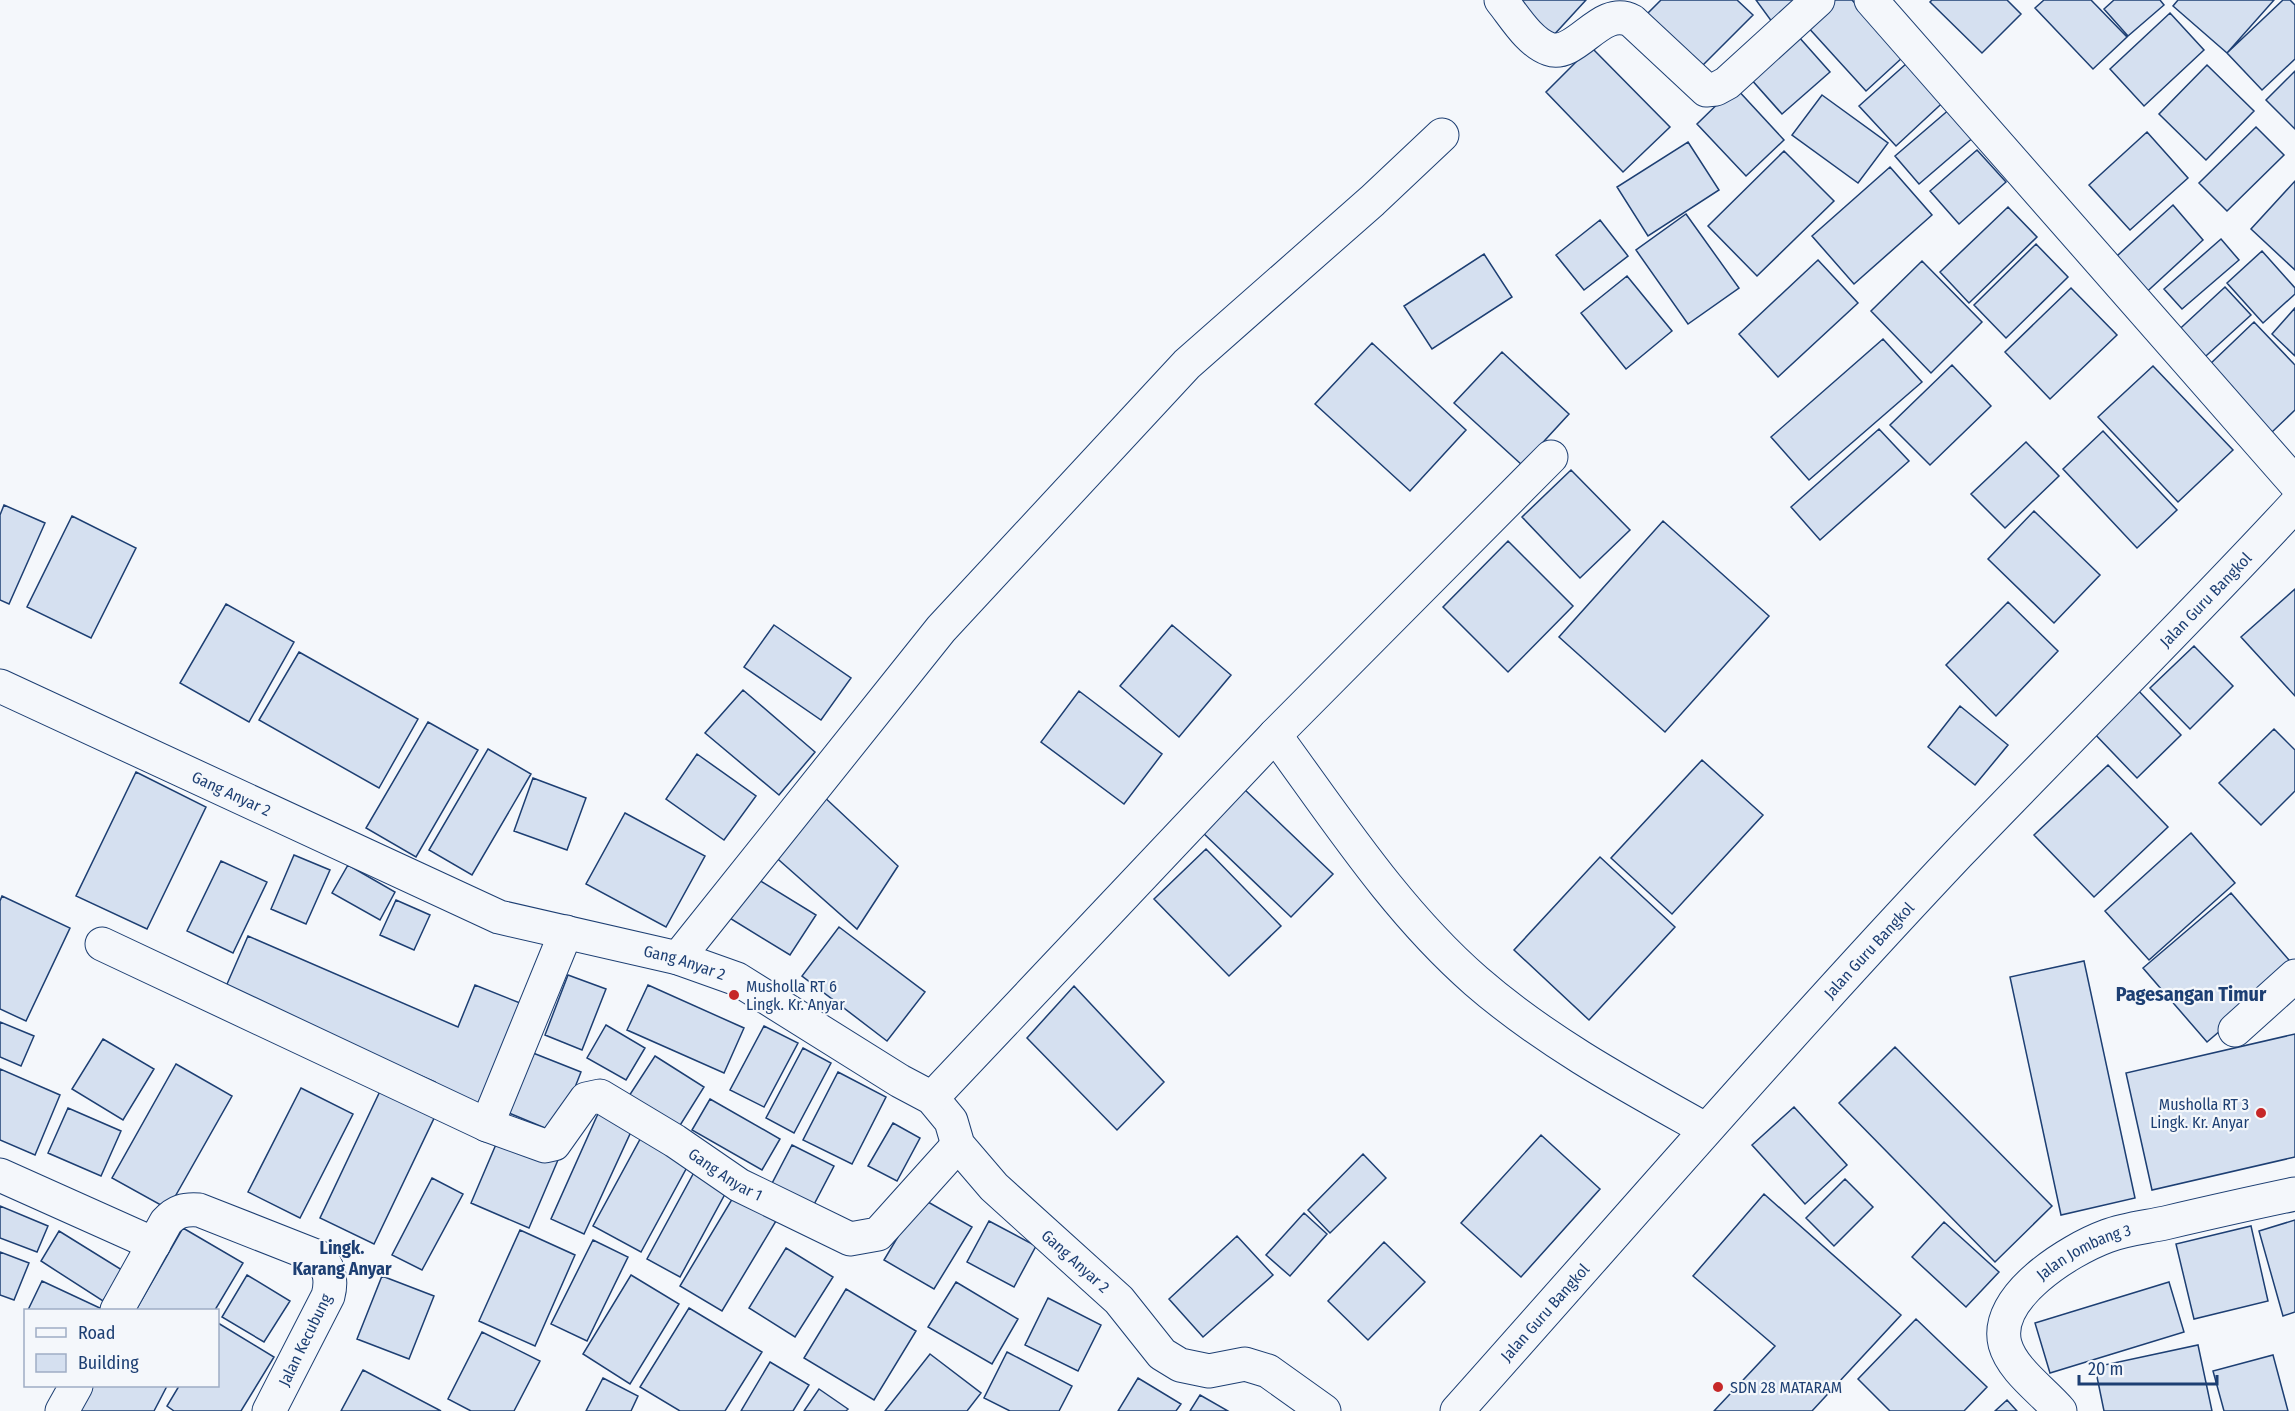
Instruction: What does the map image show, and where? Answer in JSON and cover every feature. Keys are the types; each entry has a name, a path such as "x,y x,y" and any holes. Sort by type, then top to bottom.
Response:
{"street":[{"path":"1501,0 1533,38 1551,50 1562,50 1613,18 1623,16 1632,21 1706,90 1716,89 1727,83 1818,0"},
{"path":"1871,0 2295,483"},
{"path":"678,958 940,629 1187,364 1372,201 1442,135"},
{"path":"932,1098 1275,735 1551,458"},
{"name":"Jalan Guru Bangkol","path":"1457,1411 1705,1129 1959,853 2197,611 2295,505"},
{"name":"Gang Anyar 2","path":"0,686 499,917 678,958 737,979 900,1081 932,1098 951,1121 958,1145 994,1187 1119,1300 1162,1354 1180,1365 1209,1371 1245,1364 1268,1371 1324,1411"},
{"path":"1275,735 1391,894 1476,980 1535,1026 1610,1076 1705,1129"},
{"path":"102,944 487,1125 566,932"},
{"path":"2235,1029 2295,976"},
{"name":"Gang Anyar 1","path":"487,1125 545,1146 554,1144 586,1099 600,1096 675,1141 739,1185 850,1239 878,1234 958,1145"},
{"path":"0,1174 160,1233 118,1309"},
{"name":"Jalan Jombang 3","path":"2060,1411 2012,1360 2005,1345 2003,1326 2008,1311 2025,1290 2059,1260 2108,1235 2295,1194"},
{"name":"Jalan Kecubung","path":"160,1233 173,1214 185,1209 199,1210 303,1249 321,1258 328,1268 331,1286 319,1318 269,1411"},
{"path":"62,1411 75,1387"}],"building":[{"path":"1520,0 1586,0 1551,38"},
{"path":"1661,0 1737,0 1753,15 1697,71 1643,18"},
{"path":"1756,0 1809,0 1775,26"},
{"path":"1834,0 1852,0 1903,57 1866,91 1806,25"},
{"path":"1932,0 2007,0 2021,14 1982,53 1930,2"},
{"path":"2044,0 2091,0 2127,37 2093,69 2035,8"},
{"path":"2114,0 2160,0 2164,5 2128,36 2104,9"},
{"path":"2178,0 2274,0 2227,53 2173,6"},
{"path":"2283,0 2290,0 2295,5 2295,59 2262,90 2227,53"},
{"path":"2170,13 2204,50 2144,106 2110,69"},
{"path":"1798,36 1830,72 1782,114 1750,78"},
{"path":"1591,47 1670,127 1623,172 1546,92"},
{"path":"1916,55 1952,94 1896,146 1859,106"},
{"path":"2207,65 2254,111 2206,160 2159,114"},
{"path":"2295,71 2295,129 2266,100"},
{"path":"1735,87 1784,140 1746,176 1697,124"},
{"path":"1822,95 1888,143 1858,183 1792,135"},
{"path":"1951,108 1975,136 1919,184 1895,156"},
{"path":"2256,127 2284,155 2227,211 2199,183"},
{"path":"2147,132 2188,178 2130,230 2089,185"},
{"path":"1688,142 1719,190 1648,236 1617,187"},
{"path":"1977,150 2006,182 1959,224 1930,191"},
{"path":"1784,151 1834,201 1757,276 1708,226"},
{"path":"1890,167 1932,215 1854,284 1812,236"},
{"path":"2295,181 2295,270 2251,229"},
{"path":"2173,205 2203,240 2139,299 2107,265"},
{"path":"2008,207 2037,237 1969,303 1940,272"},
{"path":"1686,214 1739,288 1688,324 1636,250"},
{"path":"1600,220 1628,256 1584,290 1556,255"},
{"path":"2221,239 2239,260 2182,309 2164,289"},
{"path":"2036,244 2068,277 2006,338 1974,305"},
{"path":"2262,251 2295,288 2295,294 2263,323 2227,283"},
{"path":"1484,254 1512,297 1432,349 1404,306"},
{"path":"1818,260 1858,303 1778,377 1739,334"},
{"path":"1922,261 1982,322 1931,373 1871,311"},
{"path":"1627,276 1672,331 1626,369 1581,313"},
{"path":"2225,287 2251,315 2196,365 2171,337"},
{"path":"2071,288 2117,335 2050,399 2005,352"},
{"path":"2295,308 2295,356 2272,334"},
{"path":"2254,322 2295,365 2295,410 2271,433 2207,367"},
{"path":"1883,339 1922,382 1809,480 1771,437"},
{"path":"1372,343 1466,430 1410,491 1315,404"},
{"path":"1502,352 1569,414 1522,465 1454,403"},
{"path":"1952,365 1991,406 1930,465 1890,425"},
{"path":"2153,366 2233,450 2178,502 2098,417"},
{"path":"1879,429 1909,461 1820,540 1791,507"},
{"path":"2103,431 2177,510 2137,548 2063,469"},
{"path":"2026,442 2059,476 2005,528 1971,494"},
{"path":"1571,470 1630,530 1580,578 1522,517"},
{"path":"4,505 45,523 9,604 0,600 0,515"},
{"path":"2034,511 2100,575 2054,623 1988,559"},
{"path":"72,516 136,548 91,638 27,607"},
{"path":"1663,521 1769,616 1665,732 1559,637"},
{"path":"1508,541 1573,606 1508,672 1443,607"},
{"path":"2295,589 2295,696 2241,637"},
{"path":"2008,602 2058,651 1996,716 1946,665"},
{"path":"226,604 294,642 249,722 180,683"},
{"path":"774,625 851,678 821,720 744,667"},
{"path":"1172,625 1231,675 1179,737 1120,686"},
{"path":"2194,646 2233,686 2190,729 2150,688"},
{"path":"299,652 418,719 379,788 259,720"},
{"path":"2134,686 2181,735 2137,778 2090,729"},
{"path":"743,690 815,752 779,795 705,733"},
{"path":"1079,691 1162,754 1124,804 1041,742"},
{"path":"1960,706 2008,745 1975,785 1928,747"},
{"path":"428,722 478,750 416,857 366,828"},
{"path":"2274,729 2295,750 2295,791 2261,825 2219,783"},
{"path":"488,749 531,774 472,875 429,850"},
{"path":"697,754 756,796 724,840 666,799"},
{"path":"1702,760 1763,815 1672,914 1611,858"},
{"path":"2108,765 2168,827 2094,897 2034,835"},
{"path":"136,772 206,807 147,929 76,896"},
{"path":"533,778 586,798 567,850 514,831"},
{"path":"1243,788 1333,874 1291,917 1201,831"},
{"path":"821,794 898,866 857,929 771,853"},
{"path":"625,813 705,856 666,927 586,884"},
{"path":"2191,833 2235,883 2149,960 2105,911"},
{"path":"1206,849 1281,926 1229,976 1154,899"},
{"path":"294,855 330,870 306,924 271,909"},
{"path":"1600,857 1675,927 1589,1020 1514,950"},
{"path":"221,861 267,882 233,953 187,931"},
{"path":"348,865 395,892 380,920 332,893"},
{"path":"754,877 816,915 790,955 728,917"},
{"path":"2231,893 2295,967 2207,1042 2143,968"},
{"path":"2,896 70,928 26,1021 0,1009 0,901"},
{"path":"396,900 430,915 414,950 380,935"},
{"path":"839,927 925,992 887,1041 802,976"},
{"path":"248,936 458,1027 475,985 525,1005 483,1109 432,1089 435,1082 224,991"},
{"path":"2084,961 2135,1198 2061,1215 2010,977"},
{"path":"568,975 606,989 582,1050 545,1035"},
{"path":"648,985 744,1028 724,1073 627,1030"},
{"path":"1074,986 1164,1082 1117,1130 1027,1038"},
{"path":"0,1022 34,1036 21,1066 0,1057"},
{"path":"606,1025 645,1048 626,1080 587,1058"},
{"path":"764,1026 798,1043 764,1107 730,1090"},
{"path":"2295,1034 2295,1157 2152,1190 2126,1073"},
{"path":"103,1039 154,1069 123,1120 72,1089"},
{"path":"1895,1047 2052,1206 1995,1262 1839,1103"},
{"path":"803,1048 831,1063 794,1133 766,1118"},
{"path":"528,1051 581,1072 557,1133 504,1111"},
{"path":"655,1056 704,1087 679,1127 629,1096"},
{"path":"176,1064 232,1096 168,1209 112,1178"},
{"path":"0,1069 60,1095 35,1155 0,1140"},
{"path":"838,1072 886,1097 852,1164 803,1140"},
{"path":"382,1087 437,1112 374,1244 320,1218"},
{"path":"301,1088 353,1114 300,1218 248,1192"},
{"path":"710,1099 780,1139 762,1170 692,1130"},
{"path":"601,1107 635,1123 584,1234 551,1219"},
{"path":"1794,1107 1847,1165 1805,1204 1752,1145"},
{"path":"68,1108 121,1131 101,1176 48,1153"},
{"path":"893,1123 920,1138 897,1181 868,1166"},
{"path":"644,1132 692,1158 641,1252 593,1226"},
{"path":"500,1135 558,1160 529,1228 471,1203"},
{"path":"1541,1135 1600,1189 1521,1277 1461,1223"},
{"path":"792,1145 834,1166 809,1214 767,1193"},
{"path":"1363,1154 1386,1178 1330,1233 1308,1210"},
{"path":"698,1165 731,1183 680,1277 647,1259"},
{"path":"432,1178 463,1194 422,1270 392,1255"},
{"path":"1845,1179 1873,1207 1834,1246 1806,1218"},
{"path":"737,1191 779,1216 722,1311 680,1286"},
{"path":"1764,1194 1901,1315 1812,1411 1714,1411 1775,1346 1693,1276"},
{"path":"921,1198 972,1227 934,1289 884,1260"},
{"path":"0,1206 48,1226 37,1252 0,1238"},
{"path":"1304,1213 1327,1234 1290,1276 1266,1255"},
{"path":"2295,1220 2295,1312 2283,1316 2259,1231"},
{"path":"989,1221 1036,1246 1014,1287 967,1262"},
{"path":"1944,1222 1999,1272 1966,1307 1912,1257"},
{"path":"2251,1226 2268,1301 2194,1319 2176,1244"},
{"path":"183,1228 243,1263 216,1309 137,1309"},
{"path":"520,1230 575,1255 535,1346 479,1321"},
{"path":"59,1231 122,1270 103,1301 41,1261"},
{"path":"1237,1236 1273,1275 1203,1337 1169,1299"},
{"path":"593,1240 628,1257 587,1341 551,1324"},
{"path":"1384,1242 1425,1282 1368,1340 1328,1301"},
{"path":"786,1248 833,1277 795,1337 749,1308"},
{"path":"0,1252 29,1263 14,1300 0,1295"},
{"path":"247,1275 290,1301 264,1342 222,1317"},
{"path":"631,1275 679,1304 630,1384 583,1354"},
{"path":"382,1276 434,1296 409,1359 357,1339"},
{"path":"42,1281 102,1309 28,1309"},
{"path":"956,1282 1018,1319 992,1364 928,1327"},
{"path":"2169,1282 2184,1332 2050,1373 2035,1323"},
{"path":"846,1289 916,1331 874,1400 804,1358"},
{"path":"1048,1298 1101,1325 1078,1371 1025,1345"},
{"path":"689,1308 762,1352 725,1411 680,1411 640,1387"},
{"path":"1916,1319 1987,1387 1964,1411 1890,1411 1858,1379"},
{"path":"219,1324 274,1357 241,1411 174,1411 167,1406 178,1387 219,1387"},
{"path":"482,1332 540,1361 514,1411 471,1411 448,1399"},
{"path":"2198,1345 2212,1411 2104,1411 2095,1367"},
{"path":"1007,1352 1072,1386 1059,1411 1010,1411 984,1398"},
{"path":"930,1354 981,1393 967,1411 885,1411"},
{"path":"2273,1355 2288,1411 2224,1411 2213,1371"},
{"path":"770,1362 809,1385 793,1411 741,1411"},
{"path":"363,1370 441,1411 341,1411"},
{"path":"603,1378 638,1396 631,1411 586,1411"},
{"path":"1138,1378 1181,1404 1176,1411 1118,1411"},
{"path":"88,1387 166,1387 154,1411 76,1411"},
{"path":"819,1389 848,1409 846,1411 804,1411"},
{"path":"1200,1395 1228,1411 1190,1411"},
{"path":"2007,1400 2017,1411 1995,1411"}],"place":[{"name":"Musholla RT 6 Lingk. Kr. Anyar","path":"734,995"},
{"name":"Musholla RT 3 Lingk. Kr. Anyar","path":"2261,1113"},
{"name":"SDN 28 MATARAM","path":"1718,1387"}],"district":[{"name":"Pagesangan Timur","path":"2191,994"},
{"name":"Lingk. Karang Anyar","path":"342,1258"}]}
